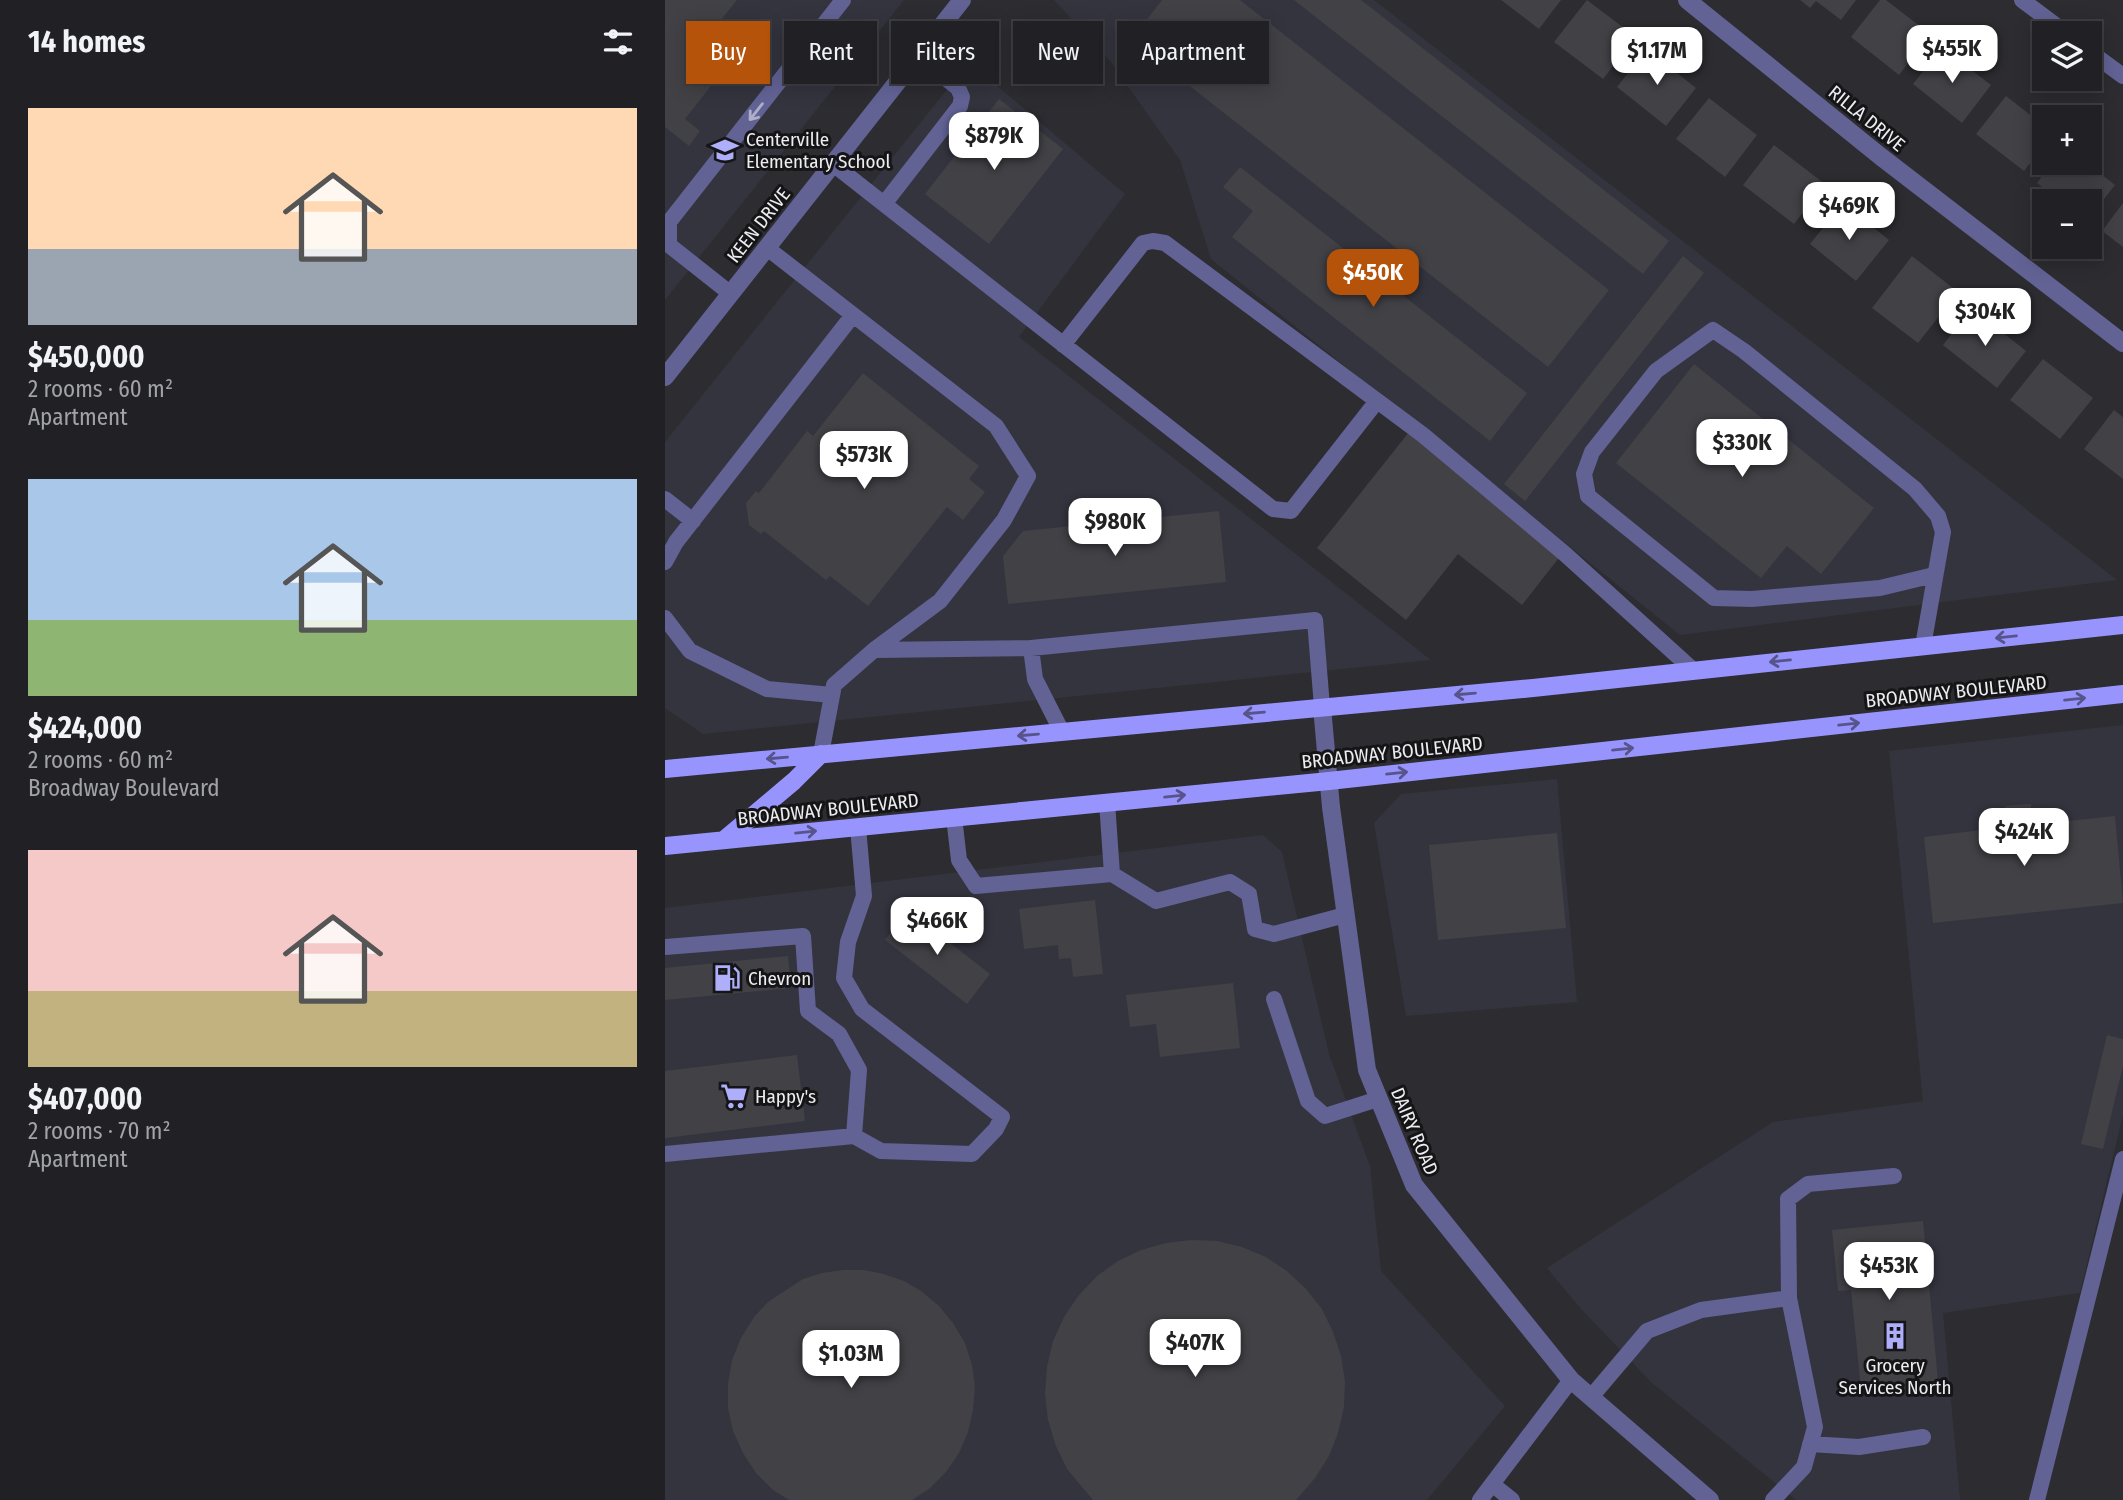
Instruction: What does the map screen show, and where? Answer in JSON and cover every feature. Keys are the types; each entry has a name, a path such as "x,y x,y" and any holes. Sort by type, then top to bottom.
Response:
{"main road":[{"path":"665,769 1322,707 2123,625"},
{"name":"BROADWAY BOULEVARD","path":"665,846 1329,781 2123,694"},
{"path":"723,840 795,781 821,754"}],"street":[{"name":"KEEN DRIVE","path":"946,21 962,0"},
{"name":"RILLA DRIVE","path":"1687,0 1880,156 2123,343"},
{"name":"KEEN DRIVE","path":"665,377 896,84"},
{"name":"DAIRY ROAD","path":"1322,707 1329,781 1367,1070 1414,1185 1571,1380 1710,1500"}],"lane":[{"path":"731,293 667,244 670,222 843,0"},
{"path":"2022,0 2050,21"},
{"path":"2102,61 2123,76"},
{"path":"884,204 960,106 962,97 953,84"},
{"path":"833,164 1273,509 1291,511 1377,401"},
{"path":"1063,345 1143,243 1165,243 1423,435 1565,554 1693,670"},
{"path":"767,248 996,426 1028,476 1004,520 940,601 874,650 834,685 821,754"},
{"path":"665,562 676,542 853,315"},
{"path":"1923,646 1943,532 1938,516 1915,489 1744,351 1713,330 1656,371 1592,452 1584,474 1588,496 1714,598 1752,599 1880,587 1934,575"},
{"path":"665,499 693,521"},
{"path":"665,618 690,651 767,688 832,695"},
{"path":"874,650 1031,648 1315,620 1322,707"},
{"path":"1031,648 1035,679 1062,732"},
{"path":"1107,802 1112,874"},
{"path":"954,817 959,860 976,886 1112,874 1156,901 1230,882 1249,894 1255,929 1274,934 1346,915"},
{"path":"665,1154 854,1136 881,1151 972,1154 996,1129 1002,1117 862,1009 844,978 848,942 864,896 858,827"},
{"path":"665,947 803,936 808,1011 839,1034 859,1070 854,1136"},
{"path":"1274,999 1308,1101 1325,1116 1378,1099"},
{"path":"2037,1500 2123,1158"},
{"path":"1773,1500 1804,1467 1815,1427 1789,1298 1788,1199 1808,1184 1894,1176"},
{"path":"1591,1397 1647,1331 1701,1310 1789,1298"},
{"path":"1480,1500 1571,1380"},
{"path":"1810,1444 1859,1447 1923,1437"},
{"path":"1492,1484 1512,1500"}],"shaded area":[{"name":"Centerville Elementary School","path":"665,0 904,0 877,34 877,21 784,21 784,84 837,84 665,300"},
{"path":"1054,0 1374,0 2117,580 1680,635 1211,259 1180,160 1126,84 1269,84 1269,21 1117,21 1117,71 1103,53 1103,21 1073,21"},
{"path":"951,84 995,84 1125,194 1019,337 1431,660 703,734 665,708 665,442"},
{"path":"2123,725 2123,1115 2080,1293 1943,1313 1960,1500 1796,1500 1651,1382 1581,1309 1547,1268 1773,1122 1923,1101 1889,751"},
{"path":"1557,779 1577,1002 1406,1016 1374,823 1401,794"},
{"path":"1263,835 1282,852 1329,1054 1370,1166 1381,1271 1505,1406 1427,1500 665,1500 665,908"}],"building":[{"path":"665,0 737,0 720,21 686,21 686,84 712,84 685,119 700,131 689,146 665,127"},
{"path":"1162,0 1240,0 1267,21 1146,21"},
{"path":"1294,0 1361,0 1669,241 1643,274"},
{"path":"1501,0 1561,0 1539,29"},
{"path":"1587,0 1636,37 1603,79 1554,42"},
{"path":"1800,0 1856,0 1841,20 1816,1 1810,8"},
{"path":"1880,0 1886,0 1930,34 1899,75 1851,37"},
{"path":"1269,23 1609,290 1548,367 1187,84 1269,84"},
{"path":"1942,47 1991,85 1962,123 1913,84"},
{"path":"1647,49 1696,88 1666,126 1617,87"},
{"path":"2006,96 2032,117 2032,161 2024,171 1976,134"},
{"path":"1709,98 1757,135 1725,177 1676,139"},
{"path":"999,99 1063,149 989,244 925,194"},
{"path":"1774,145 1825,184 1794,224 1743,185"},
{"path":"1240,167 1527,393 1490,441 1232,237 1253,211 1223,187"},
{"path":"2043,175 2102,175 2115,185 2102,202 2102,189 2045,189 2037,183"},
{"path":"1843,203 1889,240 1856,281 1810,244"},
{"path":"2123,203 2123,247 2102,231"},
{"path":"1683,256 1704,273 1525,501 1504,484"},
{"path":"1912,256 1958,292 1918,343 1872,308"},
{"path":"1972,308 2026,351 1997,388 1943,345"},
{"path":"2043,359 2093,398 2060,439 2010,400"},
{"path":"1694,364 1874,508 1821,574 1787,546 1761,578 1616,463"},
{"path":"863,373 979,466 969,479 985,492 963,520 947,507 868,606 830,576 826,580 764,531 761,534 749,525 746,503 756,491 759,493 807,431 813,436"},
{"path":"2114,410 2123,417 2123,479 2084,449"},
{"path":"1409,432 1562,554 1522,605 1458,554 1406,620 1317,548"},
{"path":"1219,511 1226,582 1008,604 1003,556 1023,531"},
{"path":"2031,804 2032,825 2115,816 2123,903 1933,923 1924,837 2007,827 2005,806"},
{"path":"1557,833 1566,928 1438,940 1429,845"},
{"path":"1095,900 1103,974 1073,977 1071,958 1059,959 1058,945 1024,949 1019,909"},
{"path":"908,910 990,974 967,1004 885,940"},
{"name":"Chevron","path":"788,956 791,988 665,1000 665,968"},
{"path":"1233,983 1240,1048 1160,1057 1156,1024 1130,1027 1126,995"},
{"path":"2107,1035 2123,1039 2123,1066 2103,1149 2081,1144"},
{"name":"Happy's","path":"797,1055 805,1121 665,1138 665,1071"},
{"name":"Grocery Services North","path":"1923,1221 1938,1381 1861,1389 1851,1290 1838,1291 1832,1230"},
{"path":"1191,1240 1217,1241 1266,1257 1287,1271 1306,1289 1322,1309 1333,1332 1341,1356 1345,1382 1344,1407 1329,1456 1296,1500 1093,1500 1067,1469 1056,1446 1048,1420 1045,1394 1053,1341 1064,1317 1079,1295 1097,1276 1118,1261 1141,1250"},
{"path":"843,1270 884,1274 921,1291 939,1306 953,1323 965,1343 972,1365 975,1387 973,1410 959,1453 946,1472 929,1489 912,1500 789,1500 773,1490 756,1473 733,1431 728,1408 732,1360 754,1317 768,1302 803,1279"}],"place":[{"name":"Centerville Elementary School","path":"725,150"},
{"name":"Chevron","path":"727,978"},
{"name":"Happy's","path":"734,1096"},
{"name":"Grocery Services North","path":"1895,1336"}]}
